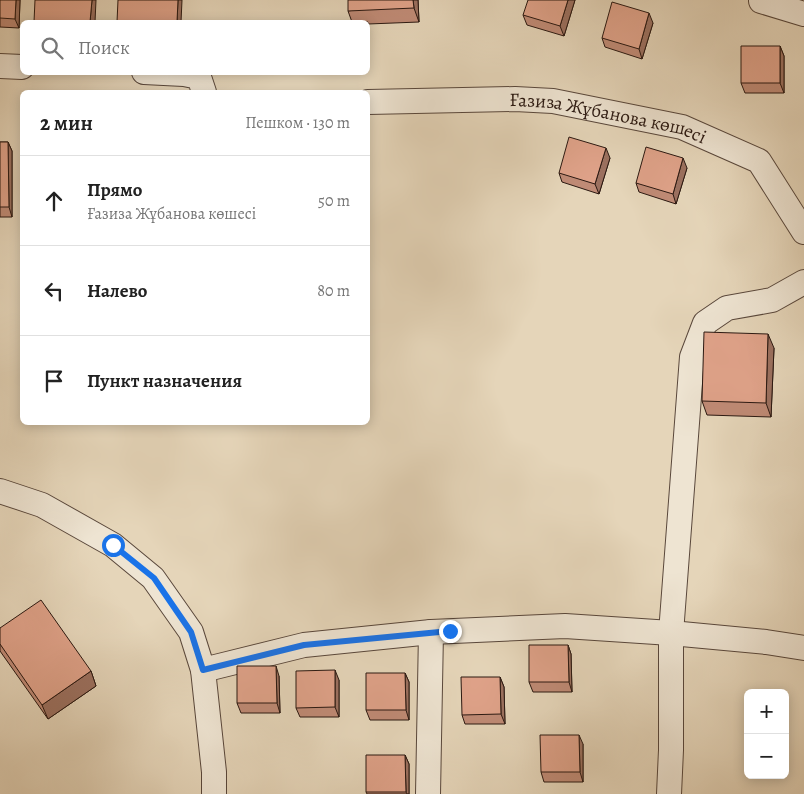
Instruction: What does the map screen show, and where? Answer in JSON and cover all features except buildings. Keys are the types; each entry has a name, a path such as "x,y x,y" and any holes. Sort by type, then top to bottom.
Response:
{"street":[{"path":"761,1 804,14"},
{"path":"0,66 20,67"},
{"path":"189,75 199,77 203,90"},
{"name":"Ғазиза Жұбанова көшесі","path":"370,102 515,99 553,101 682,127 759,161 804,232"},
{"path":"669,794 671,633 675,602 692,357 705,323 727,308 772,300 804,282"},
{"path":"0,491 42,505 105,540 154,578 191,632 203,670 214,772 214,794"},
{"path":"203,670 304,645 431,632 565,626 671,633 766,642 804,648"},
{"path":"428,794 431,632"}],"route":[{"path":"113,545 154,578 191,632 203,670 304,645 450,631"}]}
